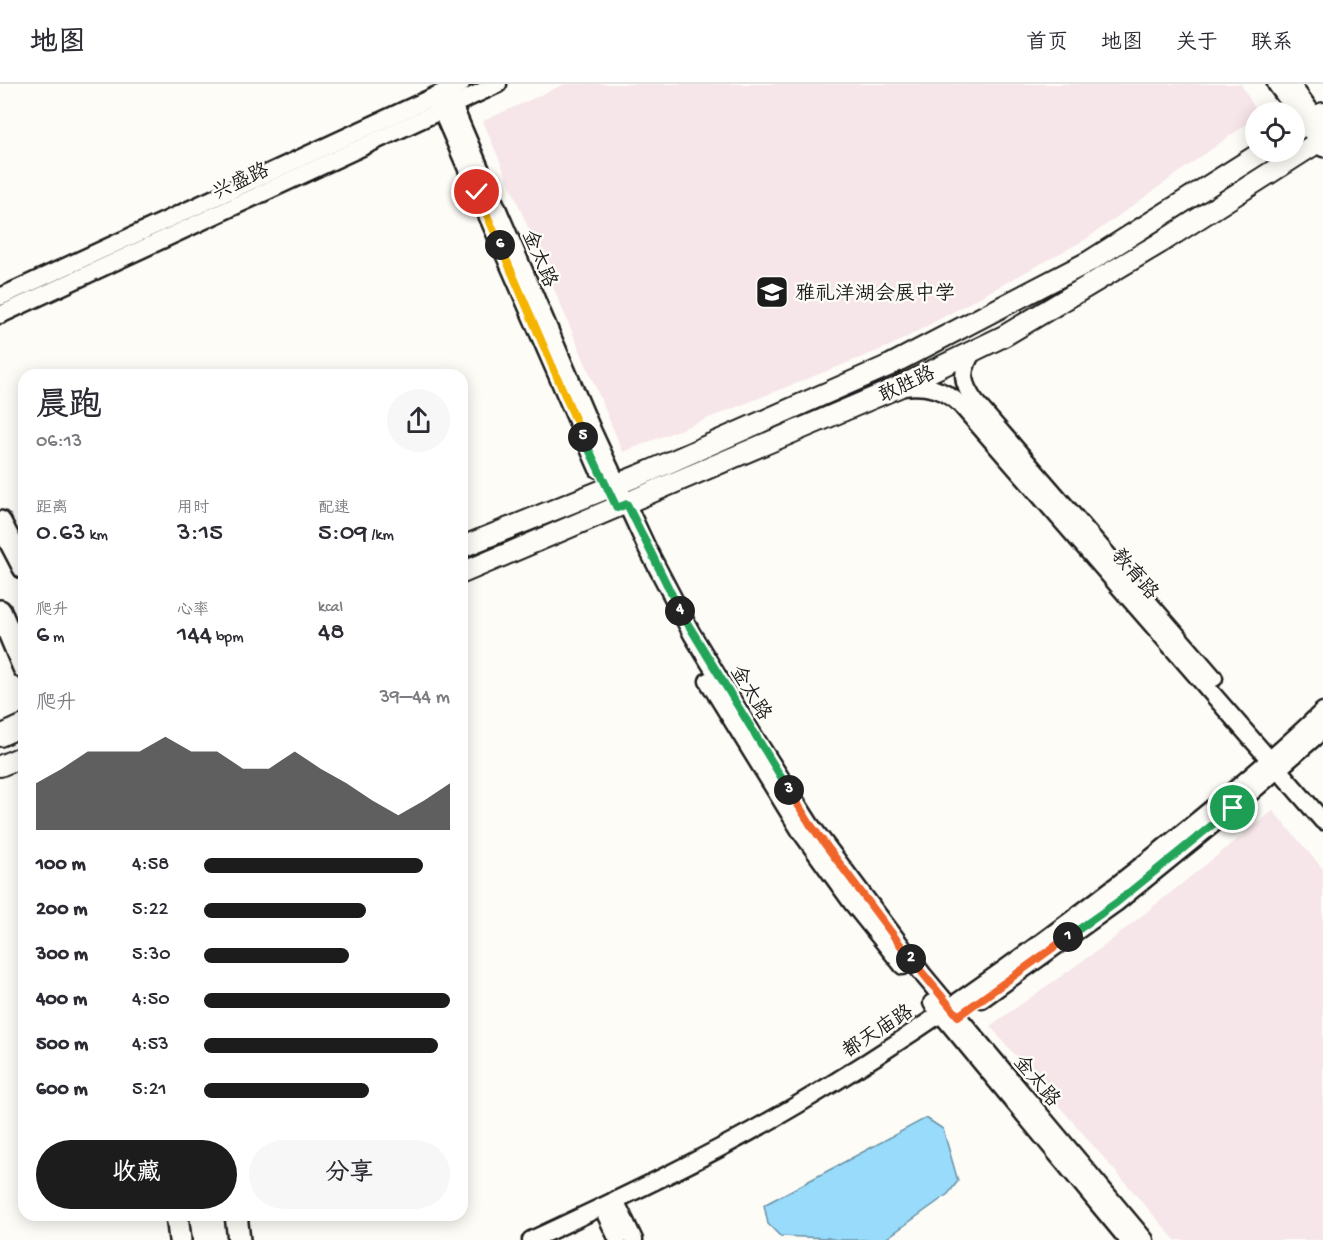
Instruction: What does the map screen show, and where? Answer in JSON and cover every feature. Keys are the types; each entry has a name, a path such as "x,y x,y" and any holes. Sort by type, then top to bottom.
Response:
{"main road":[{"name":"敢胜路","path":"468,570 899,387 1004,336 1160,243 1316,130"},
{"name":"敢胜路","path":"468,545 612,486 890,365 1090,261 1246,162"},
{"path":"0,522 18,556"},
{"path":"0,611 18,654"},
{"path":"0,736 18,728"},
{"path":"0,766 18,758"},
{"path":"178,1221 180,1240"},
{"path":"237,1221 239,1240"}],"street":[{"name":"兴盛路","path":"0,297 448,97 498,84"},
{"path":"1276,84 1316,130"},
{"path":"1291,84 1316,130"},
{"name":"兴盛路","path":"0,315 448,97"},
{"name":"金太路","path":"448,97 593,432 640,556 684,639 744,743 801,832 853,904 1145,1240"},
{"name":"教育路","path":"974,350 968,359 964,381 967,391 1278,760 1323,821"},
{"name":"教育路","path":"899,387 926,386 950,396 961,405 1278,760 1323,804"},
{"name":"都天庙路","path":"1278,760 1323,711"},
{"name":"都天庙路","path":"556,1240 669,1174 795,1106 908,1036 949,1015 1226,798 1323,730"},
{"name":"金太路","path":"949,1015 1128,1240"},
{"path":"611,1208 618,1240"},
{"path":"611,1208 634,1240"},
{"name":"都天庙路","path":"531,1240 611,1208"}],"shaded area":[{"name":"雅礼洋湖会展中学","path":"565,84 1241,84 1251,102 1245,102 1245,125 1086,239 892,345 623,452 483,121"},
{"path":"1273,811 1323,869 1323,1240 1175,1240 990,1026 1104,946"}],"water":[{"path":"926,1118 943,1129 958,1181 948,1194 884,1240 837,1240 780,1236 768,1224 764,1205"}],"place":[{"name":"雅礼洋湖会展中学","path":"772,292"}],"route":[{"path":"477,192 583,437 617,508 627,504 648,550 693,634 810,824 924,976 958,1016 1116,903 1233,808"}]}
